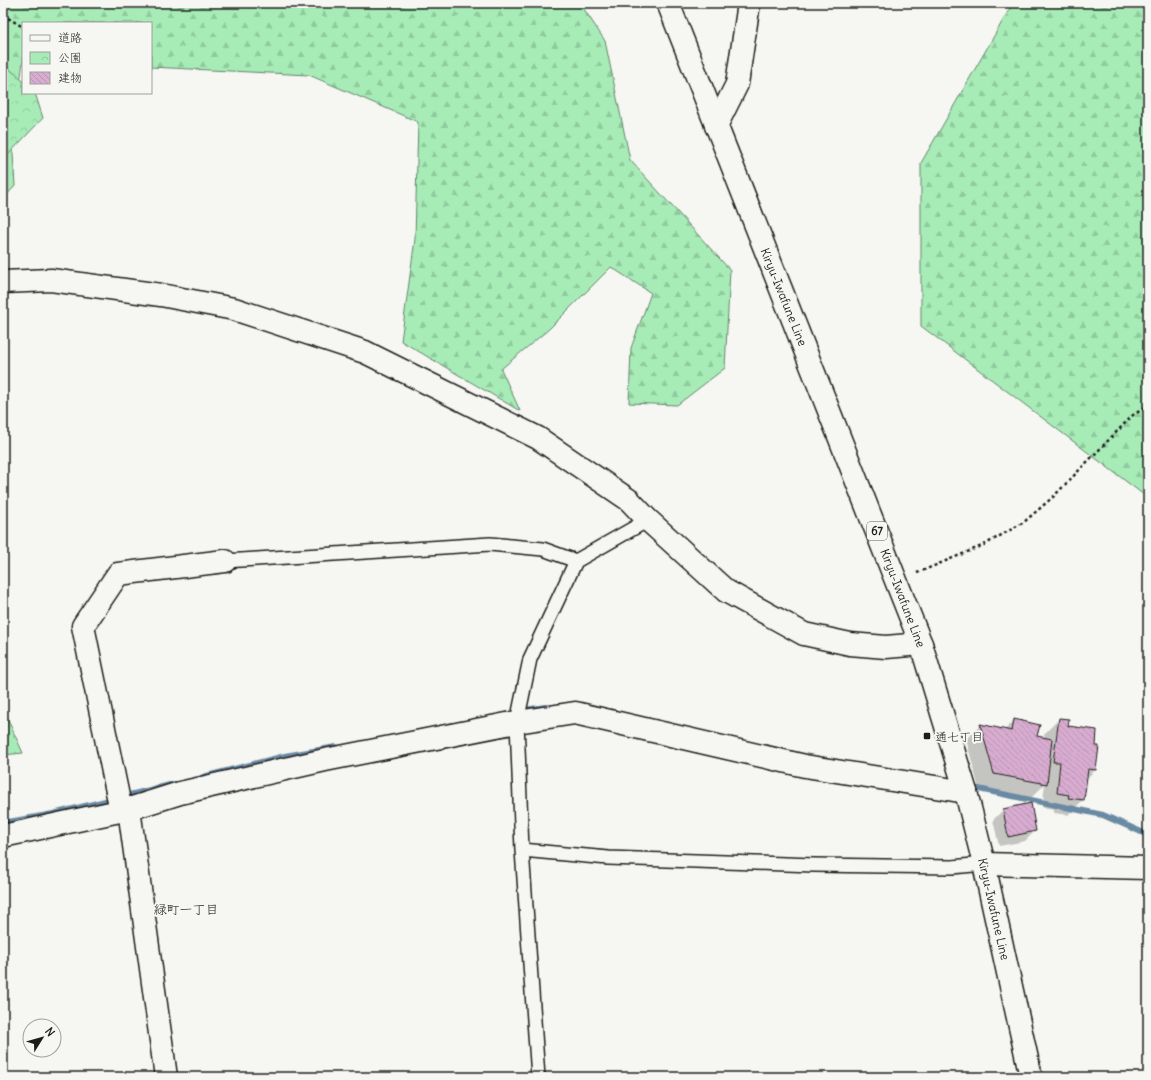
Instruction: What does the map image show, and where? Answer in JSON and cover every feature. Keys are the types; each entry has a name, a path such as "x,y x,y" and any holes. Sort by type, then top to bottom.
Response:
{"street":[{"name":"Kiryu-Iwafune Line","path":"668,3 921,644 966,792 984,864 1031,1077"},
{"path":"716,126 737,84 749,3"},
{"path":"3,282 50,280 161,295 234,309 365,352 538,438 629,500 648,520 726,591 804,634 850,644 886,647 921,644"},
{"path":"166,1077 122,803 83,626 118,574 225,562"},
{"path":"3,836 122,803 180,792 325,760 517,722 575,714 594,716 805,766 966,792"},
{"path":"984,864 1148,868"}],"lane":[{"path":"538,1077 522,850 517,722 530,660 576,561 648,520"},
{"path":"225,562 490,544 543,549 576,561"},
{"path":"522,850 608,858 814,865 952,867 984,864"}],"path":[{"path":"3,15 22,26"},
{"path":"897,582 984,545 1024,522 1053,497 1133,415 1148,406"}],"green space":[{"path":"3,3 580,3 605,41 630,160 730,270 725,368 677,405 629,403 631,348 651,293 611,267 549,329 501,369 520,411 401,341 415,239 418,122 309,75 152,67 152,22 22,22 22,69 12,138 15,186 3,199"},
{"path":"1013,3 1148,3 1148,498 921,326 921,163"},
{"path":"3,63 22,80 22,94 35,94 43,118 3,160"},
{"path":"3,709 23,753 3,755"}],"building":[{"path":"1059,718 1069,719 1068,726 1097,730 1096,746 1099,746 1096,770 1088,769 1084,800 1068,798 1069,795 1057,793 1060,762 1053,762"},
{"path":"1014,719 1040,725 1037,736 1052,739 1047,784 994,774 980,724 1012,731"},
{"path":"1031,803 1036,831 1008,837 1003,809"}],"waterway":[{"path":"524,710 546,707"},
{"path":"203,777 285,756 336,747"},
{"path":"3,823 53,814 174,784"},
{"path":"969,787 1103,815 1148,835"}],"place":[{"name":"通七丁目","path":"927,736"}],"district":[{"name":"緑町一丁目","path":"186,909"}]}
